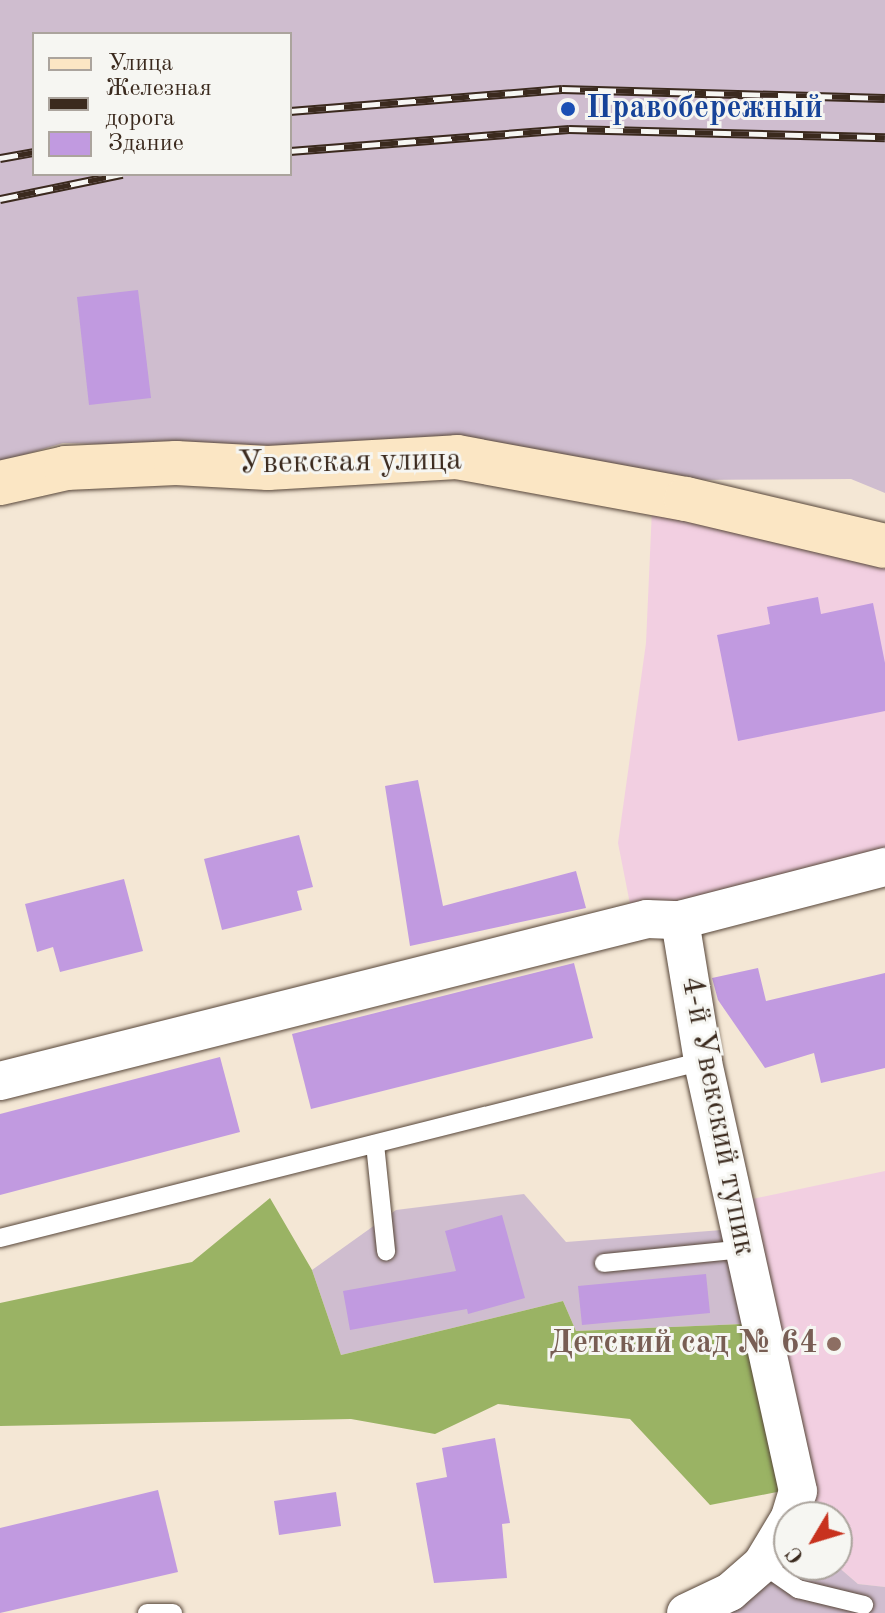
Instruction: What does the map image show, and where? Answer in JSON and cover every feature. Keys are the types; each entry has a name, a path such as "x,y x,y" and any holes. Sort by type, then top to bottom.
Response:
{"street":[{"name":"Увекская улица","path":"0,483 66,468 176,463 268,468 457,457 686,499 885,546"},
{"path":"0,1081 647,919 680,920 885,867"},
{"name":"4-й Увекский тупик","path":"680,920 703,1061 798,1491 795,1501"},
{"name":"4-й Увекский тупик","path":"686,1613 730,1592 762,1564 773,1545"}],"lane":[{"path":"0,1238 703,1061"},
{"path":"375,1144 386,1251"},
{"path":"604,1263 744,1249"},
{"path":"762,1564 798,1589 864,1605"},
{"path":"147,1613 173,1613"}],"shaded area":[{"path":"0,0 885,0 885,493 851,479 684,480 198,447 63,443 0,462"},
{"path":"652,509 885,566 885,853 666,907 631,909 618,843 646,643"},
{"name":"Детский сад № 64","path":"885,1171 885,1587 858,1584 853,1580 853,1501 805,1501 752,1199"},
{"path":"524,1194 566,1242 722,1230 743,1324 576,1331 563,1301 341,1355 312,1270 396,1210"},
{"path":"773,1566 773,1581 853,1580 858,1584 885,1587 885,1613 721,1613"}],"green space":[{"path":"270,1198 312,1270 341,1355 563,1301 576,1331 743,1324 782,1491 710,1505 630,1419 498,1404 435,1434 351,1419 0,1426 0,1303 192,1262"}],"building":[{"path":"138,290 151,398 89,405 77,297"},
{"path":"818,597 821,614 873,603 885,663 885,711 738,741 717,635 770,624 767,607"},
{"path":"418,780 443,906 576,871 586,908 410,946 385,786"},
{"path":"299,835 313,887 297,891 302,910 222,930 204,859"},
{"path":"124,879 143,951 60,972 53,947 37,952 25,904"},
{"path":"574,963 593,1038 311,1109 292,1034"},
{"path":"758,968 766,1001 885,973 885,1068 821,1083 814,1053 765,1068 718,1000 712,978"},
{"path":"220,1057 240,1132 0,1195 0,1114"},
{"path":"502,1215 525,1298 468,1314 467,1309 350,1330 343,1291 456,1271 445,1231"},
{"path":"706,1274 710,1313 582,1325 578,1286"},
{"path":"495,1438 510,1523 502,1524 507,1578 434,1583 416,1483 447,1477 442,1448"},
{"path":"158,1490 178,1572 0,1613 0,1528"},
{"path":"336,1492 341,1526 279,1535 274,1501"}],"railway":[{"path":"292,111 562,89 885,98"},
{"path":"292,151 569,129 885,137"},
{"path":"0,158 32,152"},
{"path":"0,199 112,176"}],"place":[{"name":"Правобережный","path":"568,109"},
{"name":"Детский сад № 64","path":"834,1344"}]}
